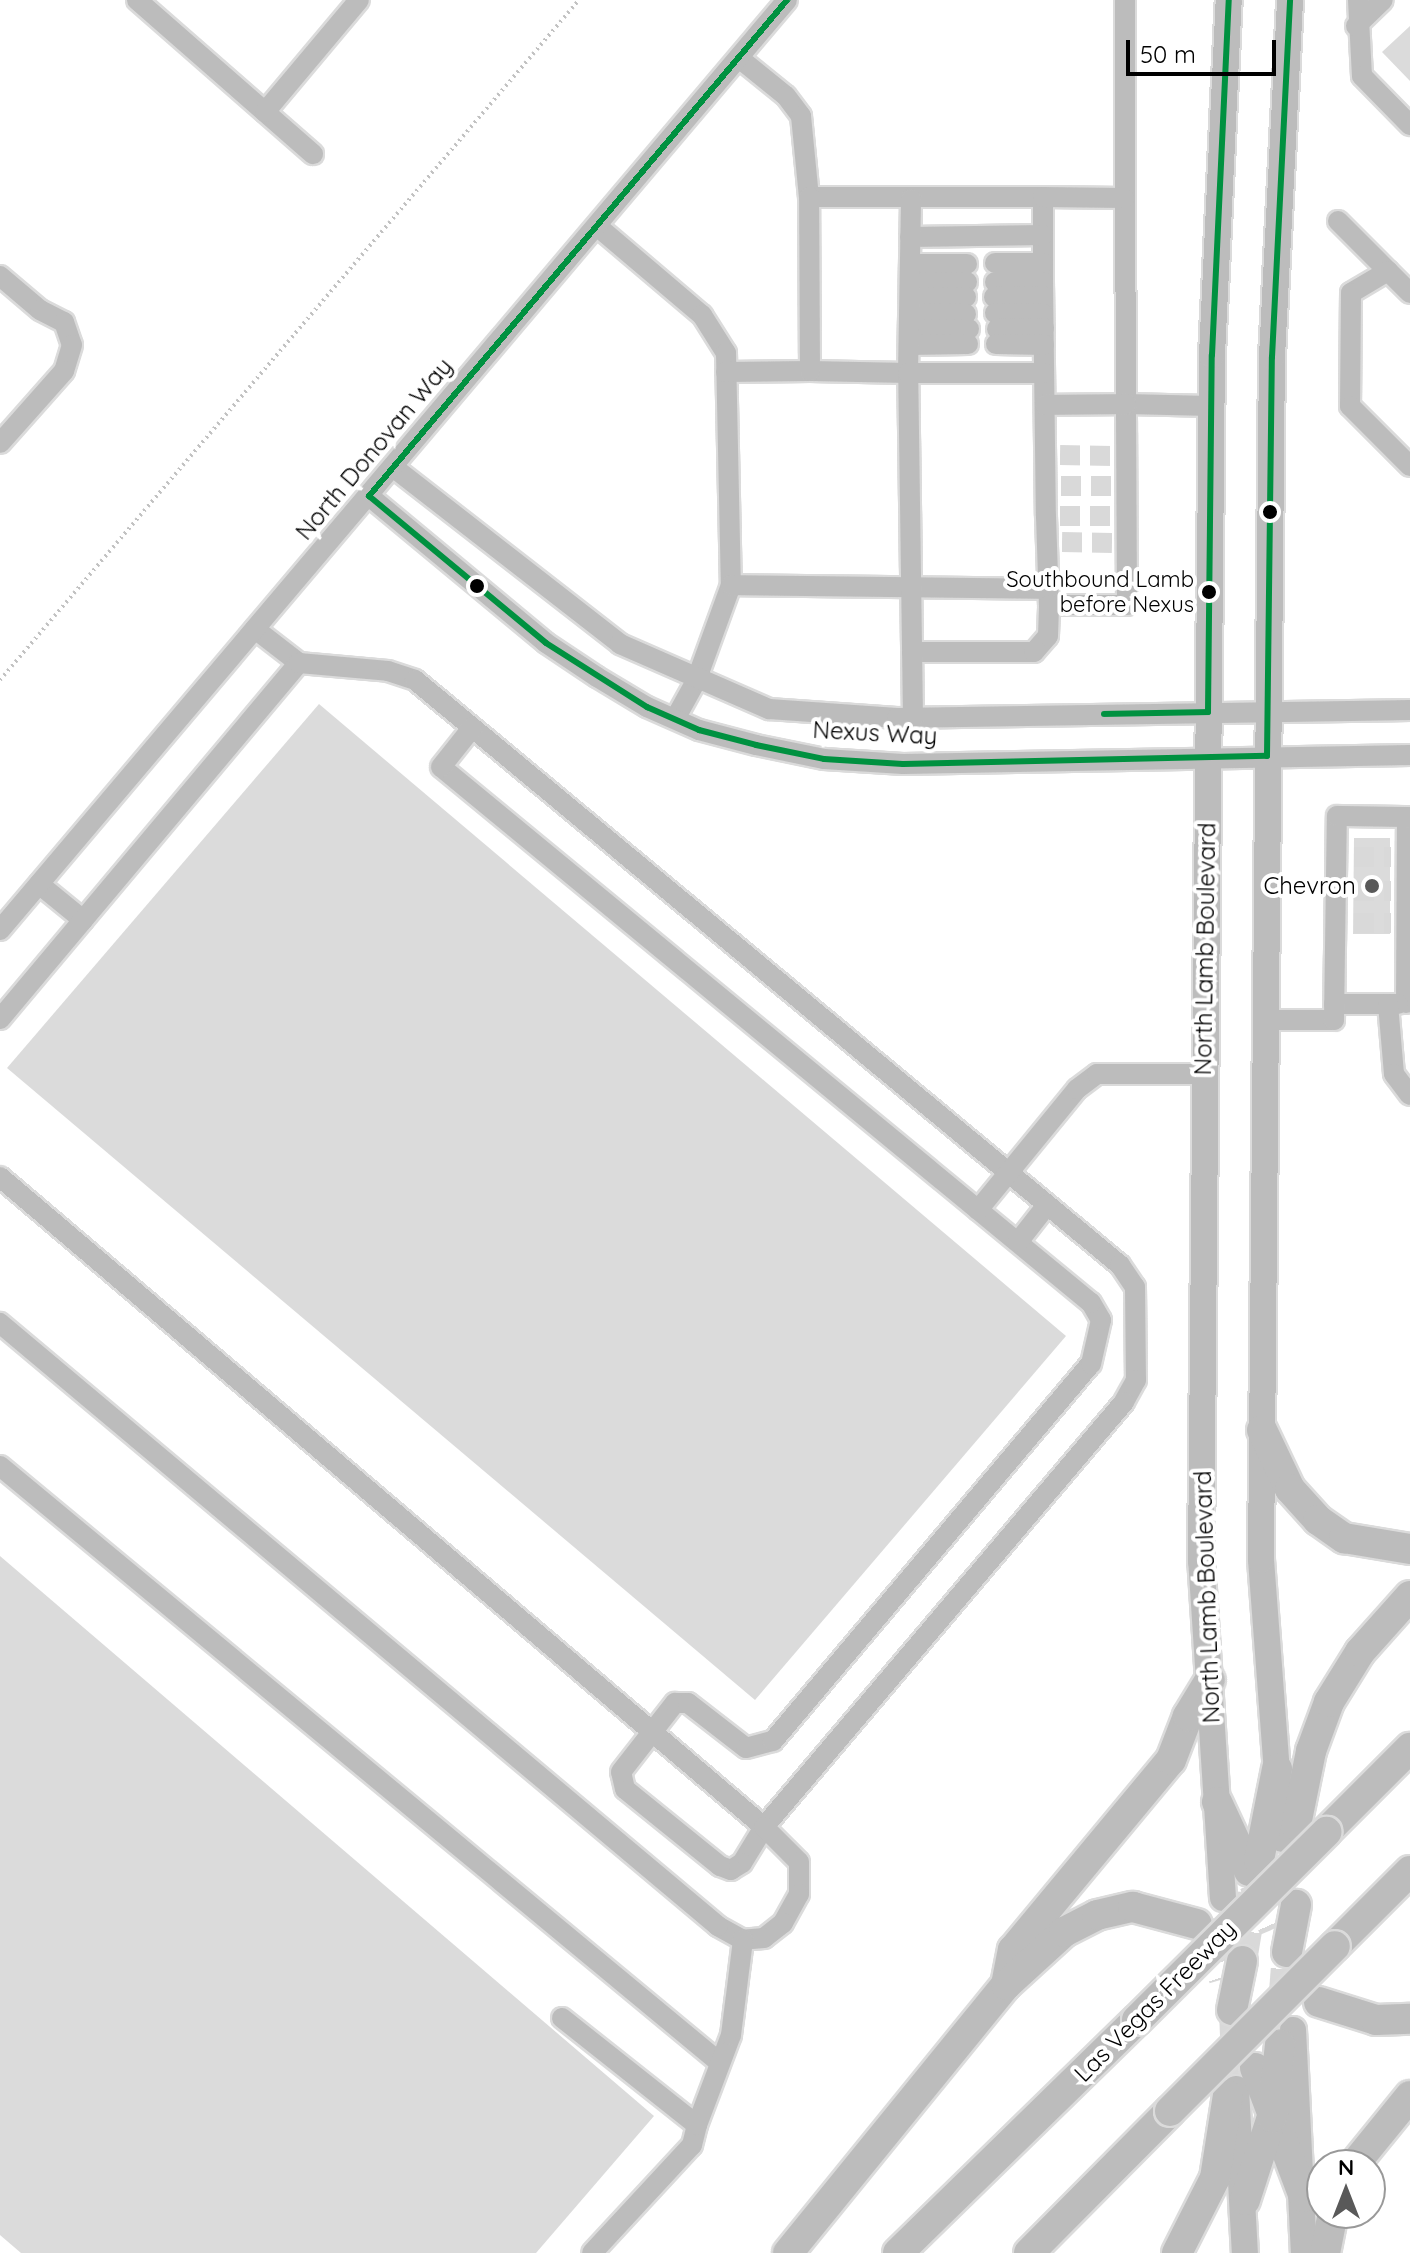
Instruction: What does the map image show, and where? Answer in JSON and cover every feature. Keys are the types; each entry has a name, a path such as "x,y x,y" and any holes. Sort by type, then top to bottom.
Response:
{"highway":[{"path":"1262,1430 1290,1489 1318,1520 1344,1538 1410,1549"},
{"path":"1289,1832 1311,1751 1329,1702 1360,1652 1410,1596"},
{"path":"1006,1985 1013,1950 1171,1760 1188,1716 1210,1680"},
{"name":"Las Vegas Freeway","path":"898,2253 1410,1748"},
{"path":"1217,1802 1254,1866 1277,1769"},
{"path":"1029,2253 1410,1871"},
{"path":"788,2253 1006,1985 1064,1932 1097,1915 1133,1907 1197,1924"},
{"path":"1232,1971 1232,2010"},
{"path":"1319,2002 1376,2020 1410,2019"},
{"path":"1245,2200 1272,2117 1286,2037"},
{"path":"1239,2084 1272,2117 1304,2197"},
{"path":"1177,2253 1215,2178 1239,2084"},
{"path":"1367,2149 1410,2096"},
{"path":"1325,2253 1330,2229"}],"main road":[{"name":"North Lamb Boulevard","path":"1223,1898 1201,1562 1211,406 1229,0"},
{"path":"1289,1832 1277,1769 1261,1560 1272,357 1290,0"},
{"path":"1286,2037 1304,2197 1304,2253"},
{"path":"1239,2084 1245,2253"}],"street":[{"path":"137,0 313,154"},
{"path":"265,112 359,0"},
{"name":"North Donovan Way","path":"0,930 787,0"},
{"path":"731,585 911,589 1127,605 1119,543 1119,456 1126,404 1125,0"},
{"path":"1358,0 1356,26 1362,76 1410,125"},
{"path":"1356,26 1383,0"},
{"path":"739,58 786,96 801,116 809,197 810,371"},
{"path":"809,197 1124,198"},
{"path":"912,652 1034,652 1048,636 1054,486 1053,455 1045,405 1043,197"},
{"path":"911,199 908,373 913,718"},
{"path":"1338,221 1410,293"},
{"path":"597,226 702,315 726,353 731,585 696,681 675,719"},
{"path":"910,237 1043,235"},
{"path":"1388,271 1351,293 1350,406 1410,466"},
{"path":"0,276 40,310 64,322 72,345 64,371 0,443"},
{"path":"909,305 967,305"},
{"path":"909,305 967,305"},
{"path":"909,305 967,305"},
{"path":"995,305 1043,305"},
{"path":"995,305 1043,305"},
{"path":"995,305 1043,305"},
{"path":"726,372 1044,373"},
{"path":"1045,405 1211,406"},
{"name":"Nexus Way","path":"393,467 620,644 696,681 769,709 913,718 1410,710"},
{"name":"Nexus Way","path":"369,496 546,643 675,719 742,741 824,759 903,764 1410,755"},
{"path":"255,629 299,663 388,671 415,680 1120,1265 1135,1287 1136,1380 1124,1402 764,1827 742,1863 731,1870 625,1789 621,1772 675,1703 688,1703 746,1748 773,1741 1091,1364 1101,1320 1091,1303 441,767 472,728"},
{"path":"0,1019 299,663"},
{"path":"1265,1020 1334,1020 1345,923 1345,857 1337,816 1409,817 1399,857 1399,923 1405,989 1394,1074 1410,1095"},
{"path":"39,884 83,920"},
{"path":"1334,1004 1405,989"},
{"path":"978,1210 1077,1089 1097,1074 1204,1074"},
{"path":"0,1177 764,1827 799,1862 799,1894 783,1923 764,1938 743,1940 718,1926 4,1335"},
{"path":"1018,1242 1047,1205"},
{"path":"0,1466 720,2063"},
{"path":"592,2253 692,2145 731,2035 743,1940"},
{"path":"562,2018 697,2125"}],"path":[{"path":"0,680 579,0"}],"building":[{"path":"1410,26 1410,81 1382,52"},
{"path":"319,704 1066,1336 755,1700 7,1068"},
{"name":"Chevron","path":"1354,838 1390,838 1390,934 1353,934"},
{"path":"0,1556 654,2116 536,2253 21,2253 0,2235"}],"tunnel":[{"path":"1060,455 1112,456"},
{"path":"1061,486 1112,486"},
{"path":"1060,516 1111,516"},
{"path":"1062,542 1112,543"},
{"path":"1354,857 1391,857"},
{"path":"1354,891 1391,891"},
{"path":"1354,923 1391,923"},
{"path":"1254,1883 1274,1929"},
{"path":"1242,1961 1253,1894"},
{"path":"1201,1928 1210,1934 1224,1979"},
{"path":"1280,2044 1287,1952"},
{"path":"1232,2010 1235,2089"}],"transit line":[{"path":"787,0 369,496 546,643 647,707 699,730 756,745 824,759 903,764 1267,756 1272,357 1290,0"},
{"path":"1104,714 1208,712 1212,355 1229,0"}],"place":[{"name":"Southbound Lamb before Nexus","path":"1209,592"},
{"name":"Chevron","path":"1372,886"}]}
